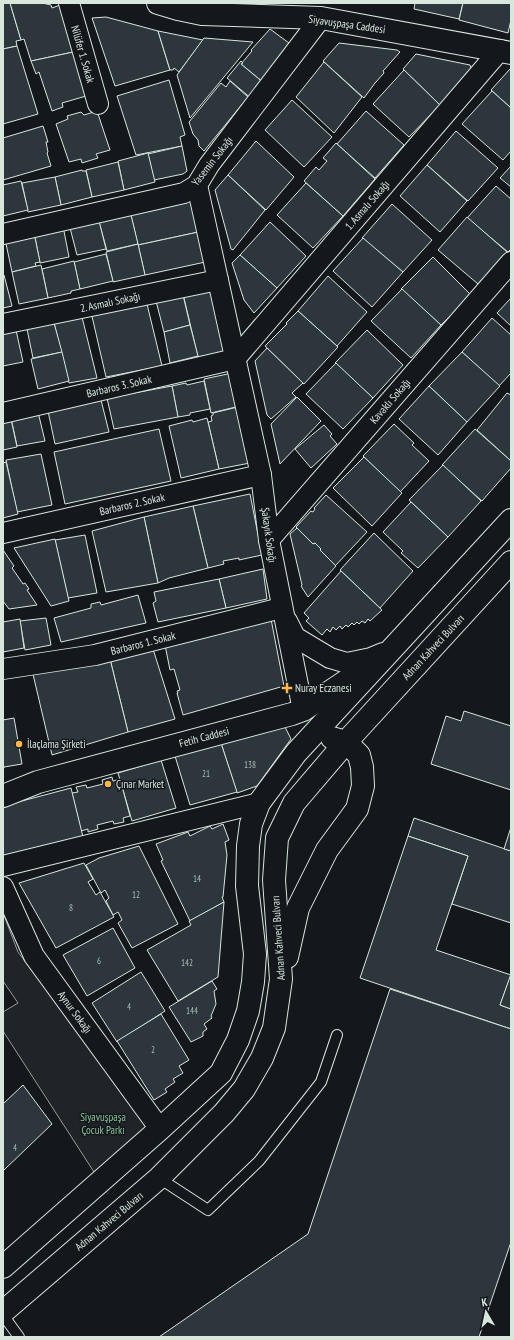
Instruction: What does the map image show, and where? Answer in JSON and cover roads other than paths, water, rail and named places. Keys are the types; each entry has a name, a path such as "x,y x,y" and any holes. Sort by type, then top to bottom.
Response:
{"main road":[{"name":"Siyavuşpaşa Caddesi","path":"171,5 202,14 321,18 505,51"},
{"path":"296,754 511,520"},
{"name":"Adnan Kahveci Bulvarı","path":"3,1312 159,1178 224,1113 244,1089 262,1058 274,1028 282,979 274,880 277,838 294,803 346,742 511,562"},
{"name":"Fetih Caddesi","path":"3,796 38,782 298,712 392,650"},
{"path":"3,1267 160,1130 221,1073 238,1040 248,1012 253,982 255,954 247,886 248,846 251,824 260,803 311,732 306,722 298,712"},
{"path":"282,979 298,908 327,850 357,809 363,786 362,767 359,755 346,742 325,736 313,739 296,754"}],"street":[{"name":"Nilüfer 1. Sokak","path":"69,3 98,104"},
{"name":"Yasemin Sokağı","path":"3,234 184,193 196,185 209,165 321,18"},
{"name":"1. Asmalı Sokağı","path":"235,359 505,51"},
{"name":"Şakayık Sokağı","path":"196,185 261,475 268,540 298,712"},
{"name":"Kavaklı Sokağı","path":"268,540 511,262"},
{"name":"2. Asmalı Sokağı","path":"3,324 218,280"},
{"name":"Barbaros 3. Sokak","path":"3,413 235,359"},
{"name":"Barbaros 2. Sokak","path":"3,533 261,475"},
{"path":"281,608 295,637 330,658 347,663 371,658 392,650"},
{"name":"Barbaros 1. Sokak","path":"3,669 95,655 281,608"},
{"path":"3,866 260,803"},
{"name":"Aynur Sokağı","path":"3,887 34,956 160,1130"}],"lane":[{"path":"159,1178 208,1210 259,1161 321,1082 337,1035"},
{"path":"3,1315 19,1337"}],"place":[{"name":"Nuray Eczanesi","path":"287,688"},
{"name":"İlaçlama Şirketi","path":"19,744"},
{"name":"Çınar Market","path":"108,784"}],"park label":[{"name":"Siyavuşpaşa Çocuk Parkı","path":"103,1123"}]}
